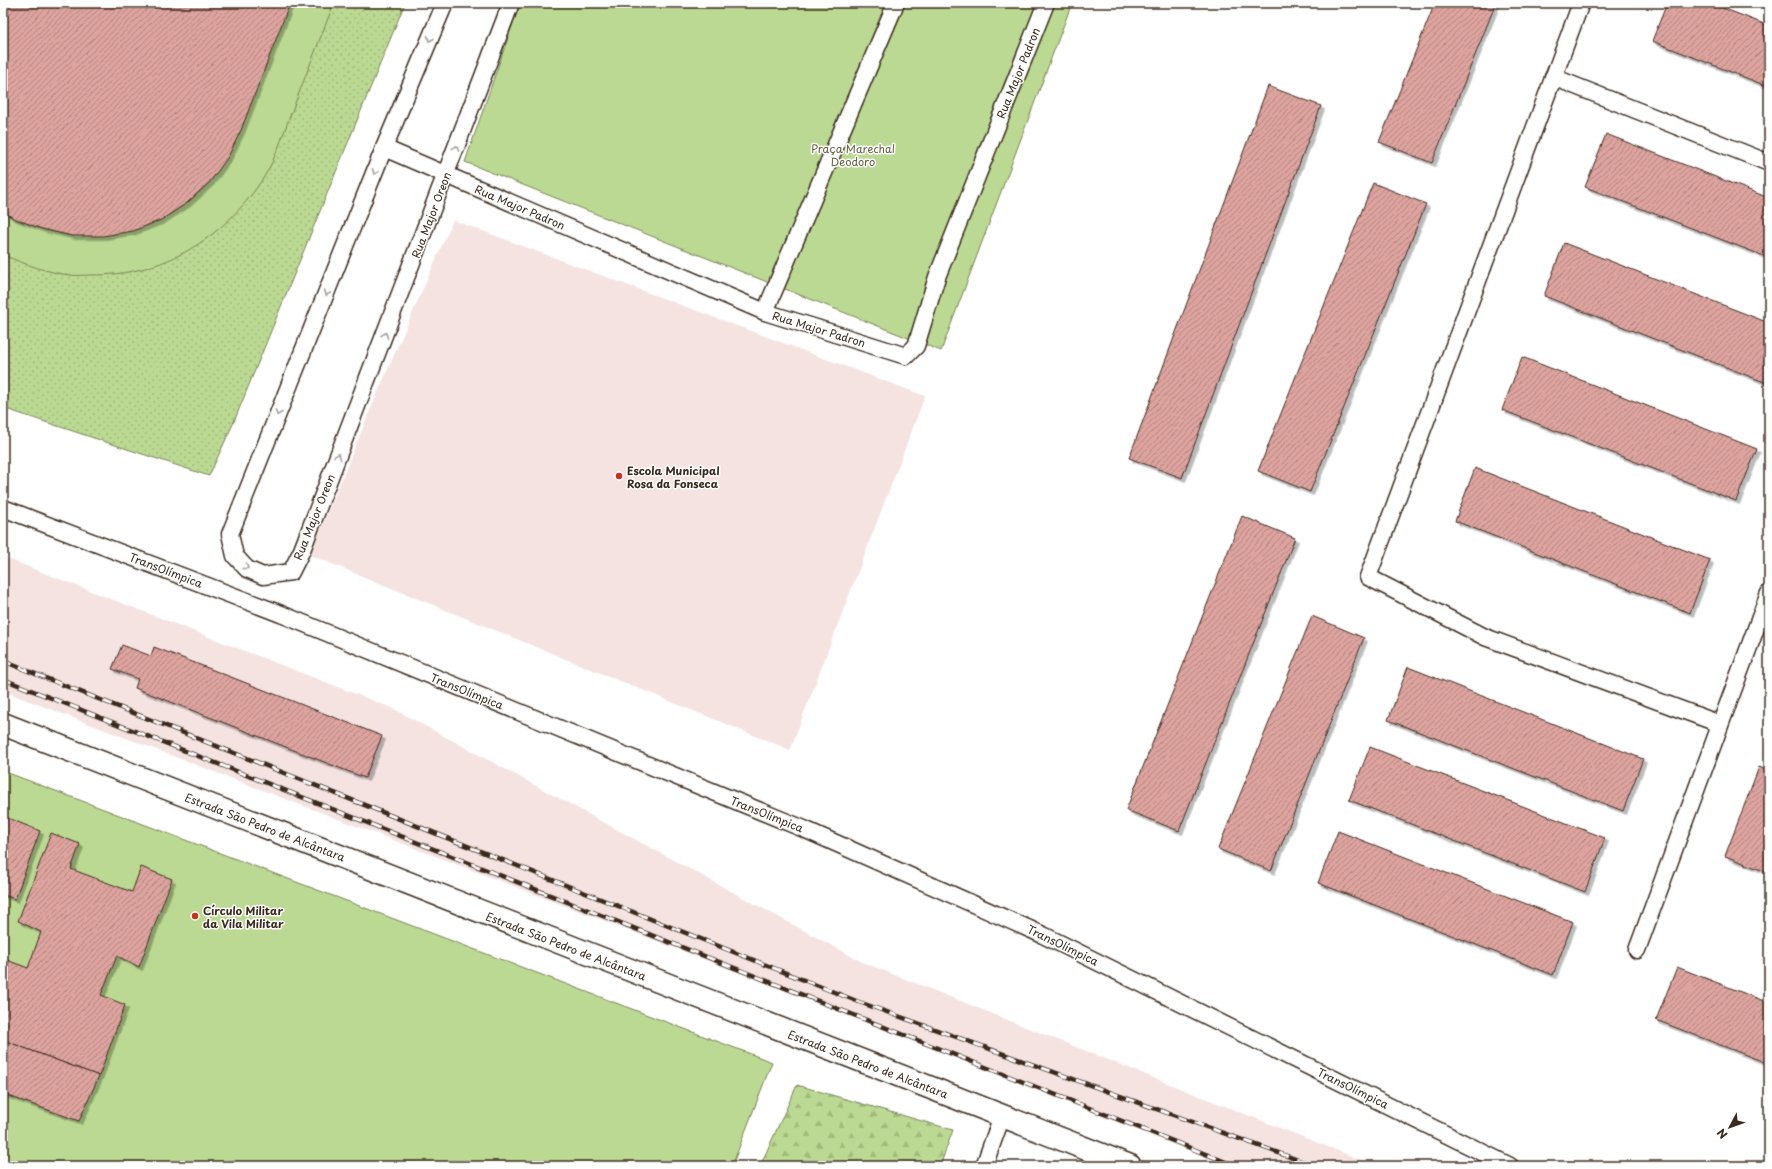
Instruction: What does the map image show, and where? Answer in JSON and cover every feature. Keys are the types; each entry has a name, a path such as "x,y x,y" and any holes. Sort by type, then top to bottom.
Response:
{"street":[{"name":"Estrada São Pedro de Alcântara","path":"3,724 1130,1166"}],"lane":[{"name":"Rua Major Oreon","path":"445,3 384,148 230,534 235,556 247,569 263,576 291,572 302,550 511,3"},
{"path":"766,312 896,3"},
{"name":"Rua Major Padron","path":"384,148 766,312 906,356 916,346 937,277 1046,3"},
{"path":"1581,3 1552,77 1368,577 1485,637 1720,724"},
{"path":"1552,77 1769,163"},
{"name":"TransOlímpica","path":"3,508 281,614 804,829 1043,935 1510,1166"},
{"path":"1637,950 1769,593"},
{"path":"984,1166 1002,1116"}],"shaded area":[{"name":"Escola Municipal Rosa da Fonseca","path":"453,220 925,396 790,750 310,555 377,394"},
{"path":"3,557 392,708 862,962 1376,1166 1227,1166 748,976 3,691"}],"green space":[{"path":"3,3 405,3 233,424 209,476 3,408"},
{"path":"290,3 334,3 271,165 267,173 246,201 229,220 188,250 166,261 142,269 117,274 60,274 19,262 3,255 3,211 13,218 42,229 72,236 161,220 187,203 210,182"},
{"name":"Praça Marechal Deodoro","path":"520,3 1072,3 941,351 465,162"},
{"name":"Círculo Militar da Vila Militar","path":"3,771 772,1062 732,1166 3,1166"},
{"path":"797,1085 953,1130 940,1166 837,1166 827,1161 825,1166 760,1166"}],"building":[{"path":"3,3 290,3 241,130 228,157 210,182 187,203 161,220 133,231 103,236 72,236 42,229 13,218 3,211"},
{"path":"1435,3 1496,3 1432,163 1379,142"},
{"path":"1667,3 1710,3 1769,26 1769,87 1652,41"},
{"path":"1268,86 1321,106 1182,478 1129,458"},
{"path":"1606,134 1769,198 1769,258 1585,187"},
{"path":"1373,183 1426,204 1310,492 1258,471"},
{"path":"1564,243 1769,323 1769,384 1544,296"},
{"path":"1522,357 1757,449 1736,501 1502,410"},
{"path":"1475,468 1710,560 1690,613 1455,521"},
{"path":"1242,516 1295,538 1179,831 1126,810"},
{"path":"1312,616 1364,638 1271,871 1218,849"},
{"path":"122,645 151,656 154,647 382,736 365,778 135,688 138,679 112,669"},
{"path":"1408,667 1643,759 1623,811 1388,720"},
{"path":"1370,747 1605,838 1585,892 1349,800"},
{"path":"1759,767 1769,771 1769,873 1725,856"},
{"path":"3,816 40,831 15,899 3,895"},
{"path":"1338,831 1573,922 1553,975 1318,883"},
{"path":"51,833 80,844 71,869 132,892 141,867 172,879 139,967 117,956 101,995 125,1005 99,1076 3,1040 3,962 4,959 28,968 41,932 18,921"},
{"path":"1677,967 1769,1003 1769,1064 1656,1020"},
{"path":"3,1040 99,1076 79,1121 3,1094"}],"railway":[{"path":"3,661 859,1002 1315,1166"},
{"path":"3,679 1236,1166"}],"place":[{"name":"Escola Municipal Rosa da Fonseca","path":"619,476"},
{"name":"Círculo Militar da Vila Militar","path":"195,916"}]}
